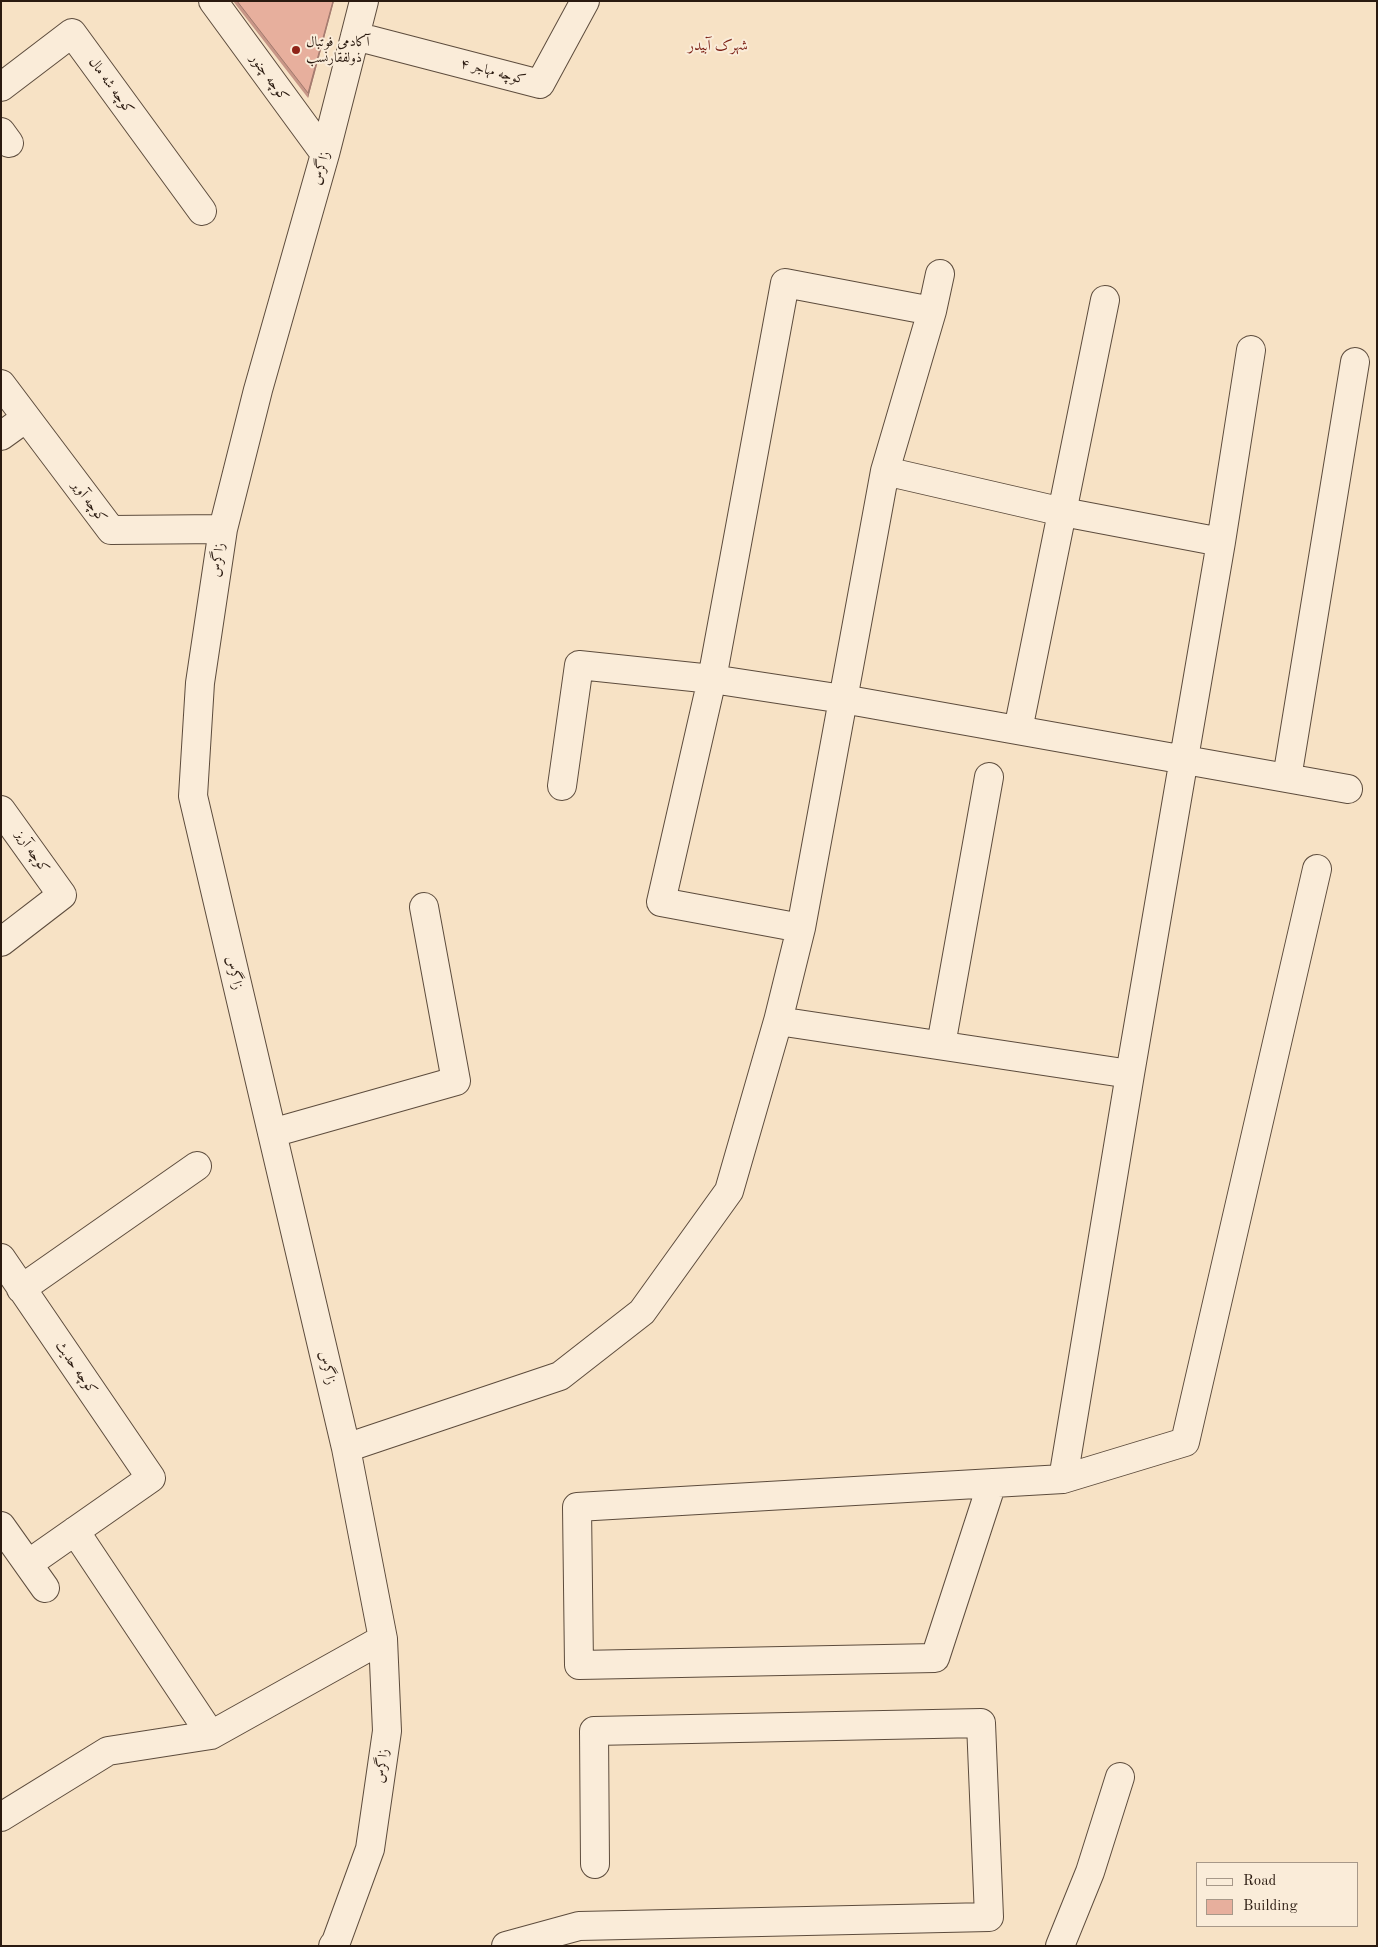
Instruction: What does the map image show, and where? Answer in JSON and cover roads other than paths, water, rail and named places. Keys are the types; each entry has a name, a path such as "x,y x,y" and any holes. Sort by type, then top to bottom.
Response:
{"street":[{"name":"کوچه چنور","path":"213,1 325,154"},
{"name":"زاگرس","path":"333,1946 370,1849 387,1732 383,1639 346,1448 192,796 200,683 223,529 258,390 325,154 364,1"},
{"name":"کوچه مهاجر ۴","path":"355,36 540,84 586,1"},
{"name":"کوچه شه مال","path":"1,87 72,33 202,211"},
{"path":"346,1448 560,1376 642,1312 729,1191 778,1021 801,928 885,471 932,312 940,274"},
{"path":"801,928 661,902 712,679 785,283 932,312"},
{"path":"1018,730 1105,300"},
{"path":"1063,1479 1221,542 1251,350"},
{"path":"1287,778 1355,362"},
{"name":"کوچه آویر","path":"1,384 111,530 223,529"},
{"path":"1,436 26,418"},
{"path":"885,471 1063,512 1221,542"},
{"path":"562,786 579,665 712,679 843,699 1348,789"},
{"path":"941,1045 989,777"},
{"name":"کوچه آریز","path":"1,810 62,896 2,939"},
{"path":"992,1483 935,1658 579,1665 577,1507 992,1483 1063,1479 1184,1442 1317,869"},
{"path":"272,1133 456,1080 424,907"},
{"path":"778,1021 1130,1074"},
{"path":"21,1289 197,1166"},
{"name":"کوچه حدیث","path":"1,1258 151,1478 75,1531"},
{"path":"1,1526 45,1588"},
{"path":"28,1564 75,1531 211,1734"},
{"path":"1,1817 108,1751 211,1734 383,1639"},
{"path":"506,1946 579,1926 989,1917 981,1723 594,1732 595,1864"},
{"path":"1060,1946 1090,1872 1120,1778"}],"place":[{"name":"آکادمی فوتبال ذولفقارنسب","path":"296,50"}],"district":[{"name":"شهرک آبیدر","path":"718,46"}]}
